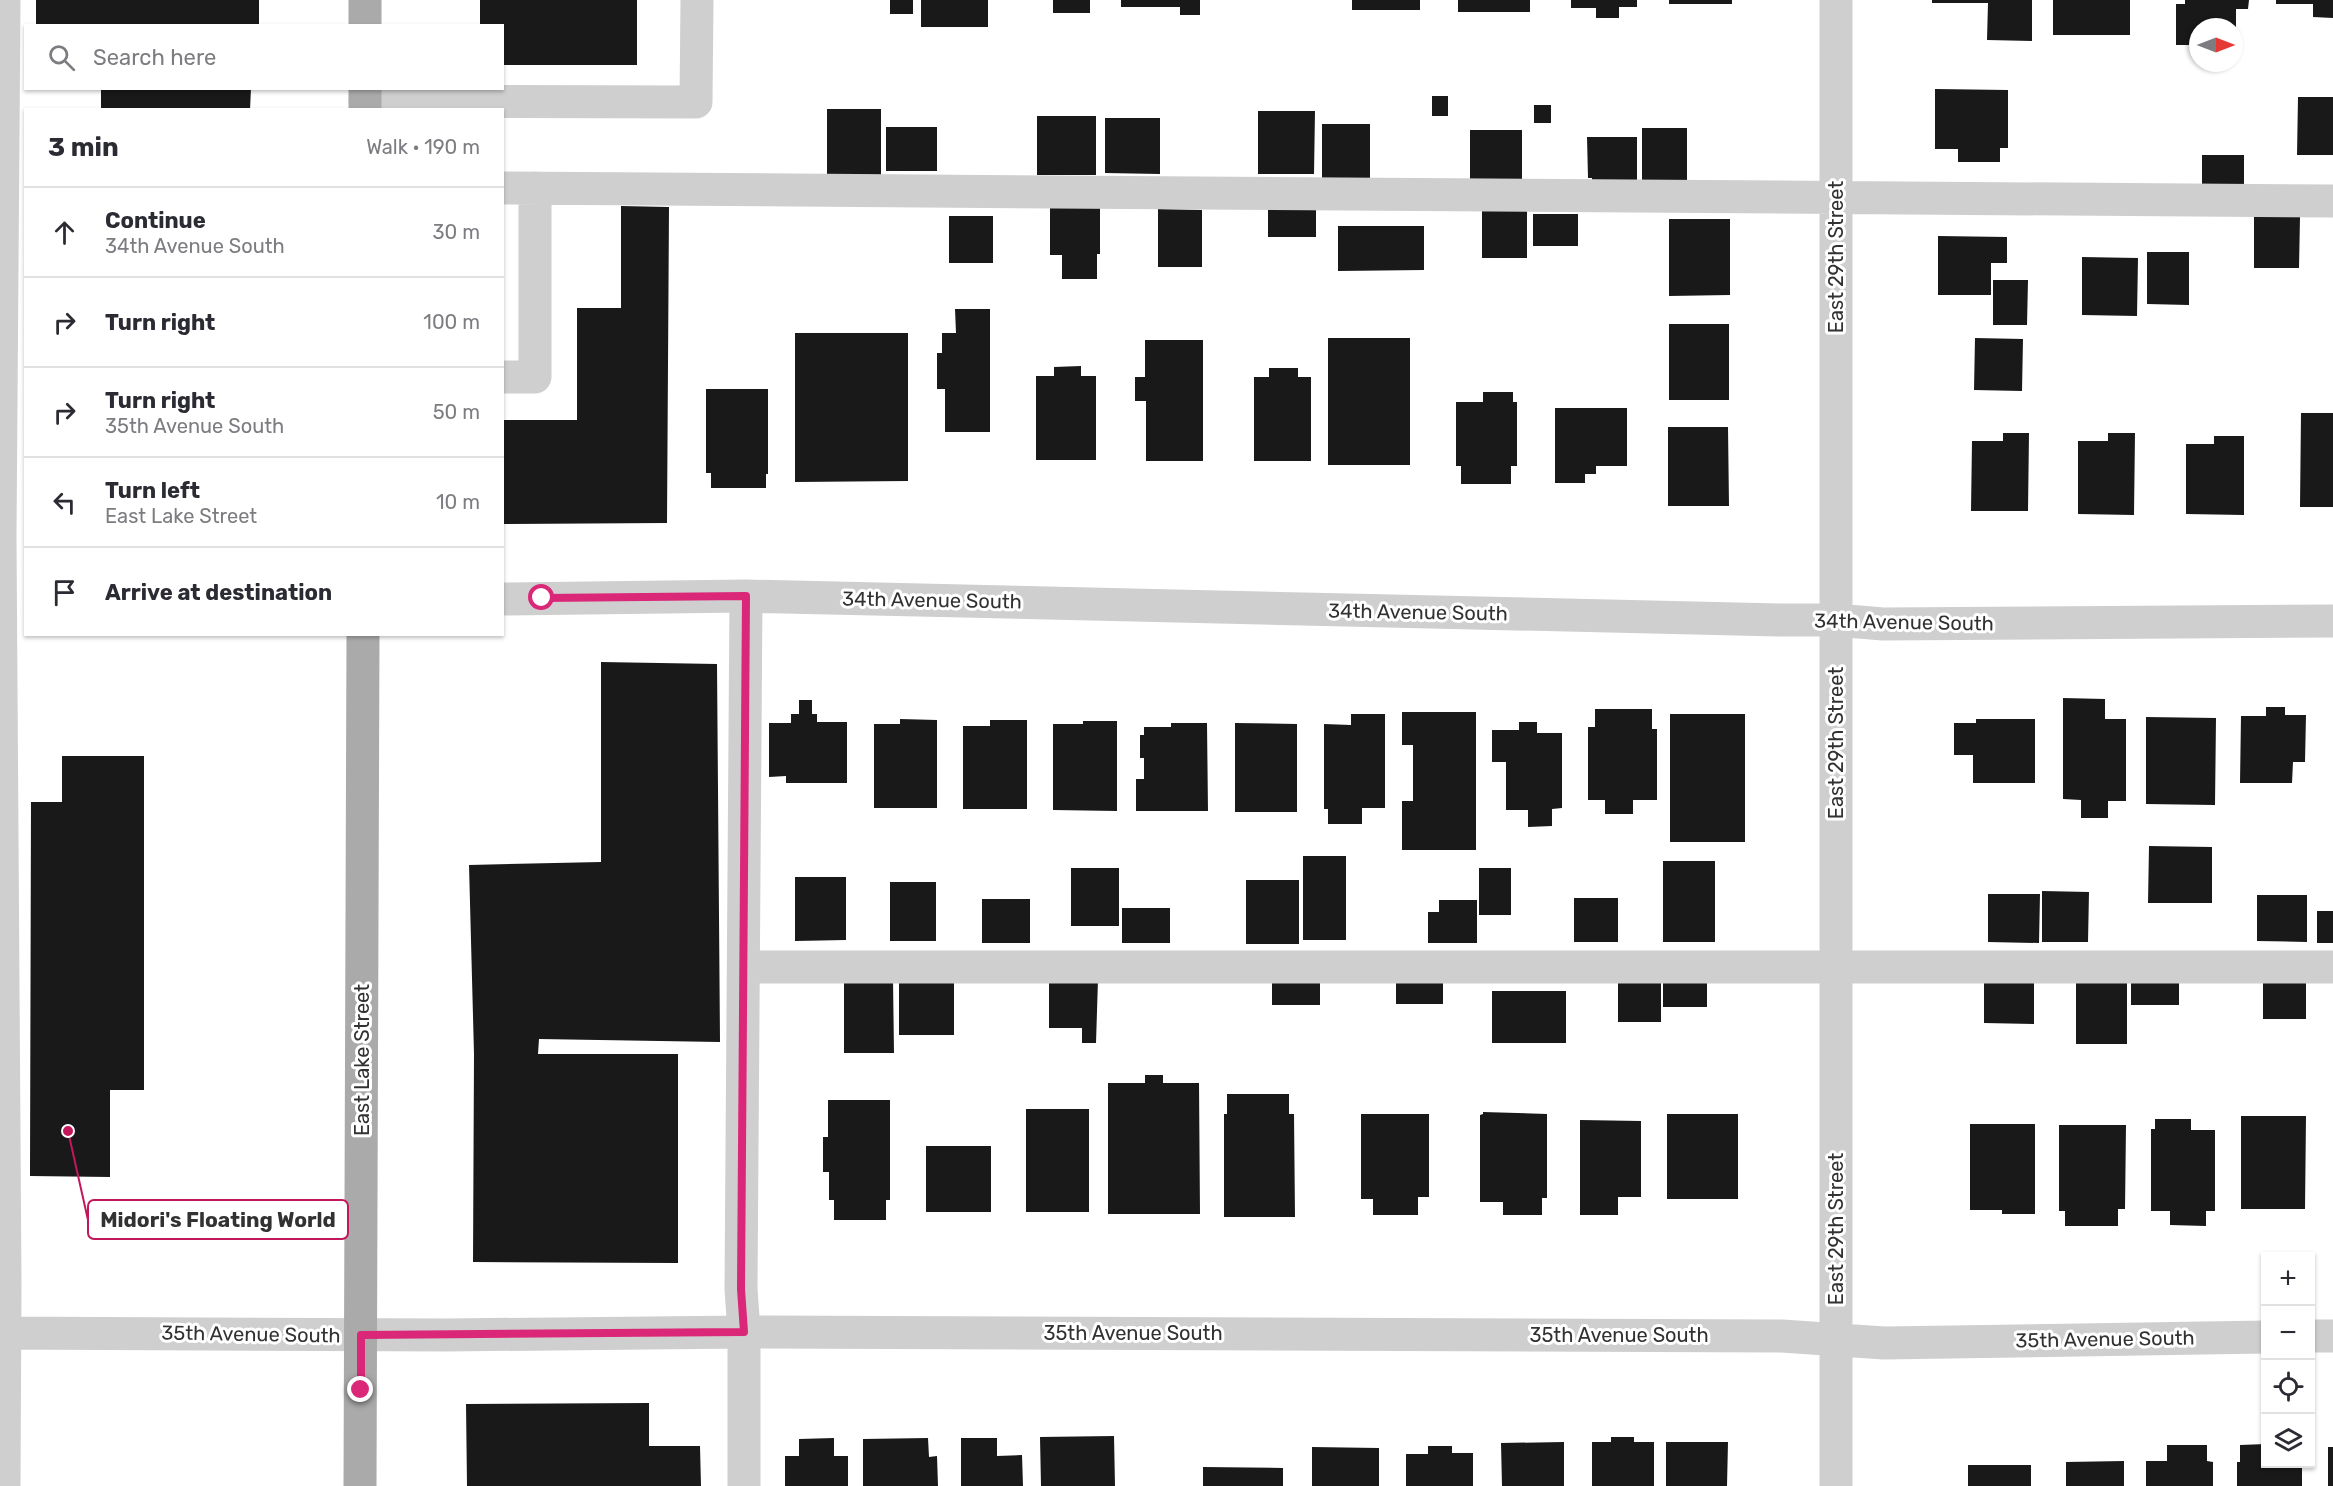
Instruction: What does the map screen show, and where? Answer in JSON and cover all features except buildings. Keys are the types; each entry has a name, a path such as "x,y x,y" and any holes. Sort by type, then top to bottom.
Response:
{"main road":[{"path":"365,0 365,24"},
{"name":"East Lake Street","path":"360,1486 363,636"}],"street":[{"path":"4,0 0,590 4,1486"},
{"path":"365,100 696,102 697,0"},
{"name":"East 29th Street","path":"1836,0 1836,1486"},
{"path":"504,188 2333,201"},
{"path":"504,377 535,377 535,188"},
{"path":"0,590 24,591"},
{"path":"744,1486 744,1332 741,1289 746,596"},
{"name":"34th Avenue South","path":"504,598 746,596 1836,620 1883,624 2333,621"},
{"path":"745,966 2333,967"},
{"name":"35th Avenue South","path":"3,1333 361,1335 744,1332 1770,1336 1884,1343 2261,1337"},
{"path":"2315,1336 2333,1336"}],"place":[{"name":"Midori's Floating World","path":"68,1131"}],"route":[{"path":"361,1390 361,1335 744,1332 741,1289 746,596 542,598"}]}
